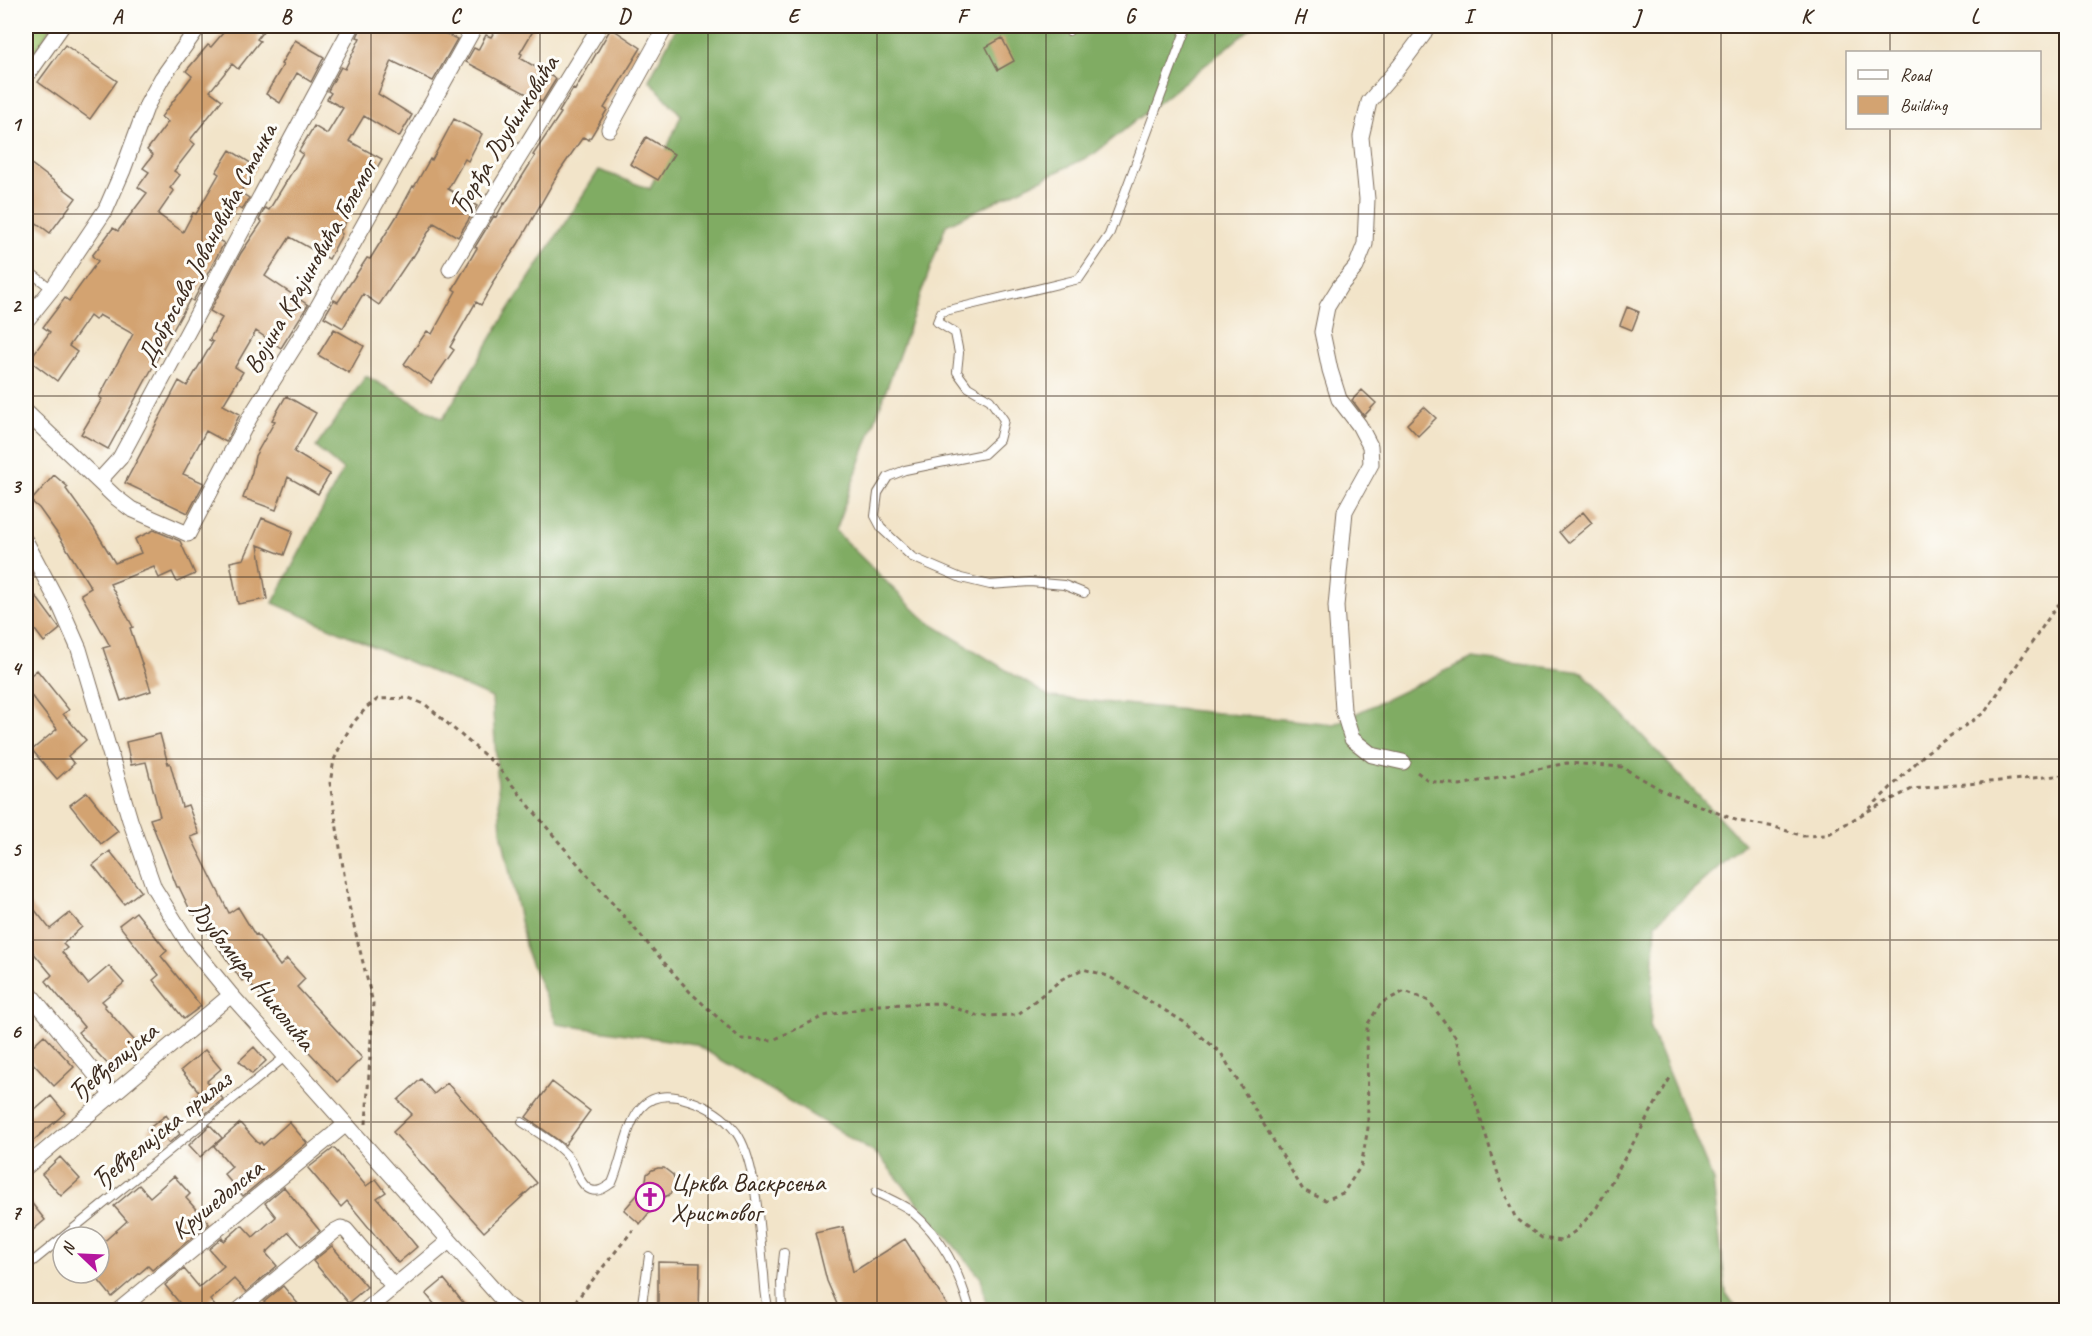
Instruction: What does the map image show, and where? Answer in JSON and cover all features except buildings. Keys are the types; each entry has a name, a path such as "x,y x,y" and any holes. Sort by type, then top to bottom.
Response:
{"street":[{"path":"26,77 62,26"},
{"path":"26,321 52,289 105,208 123,170 147,105 162,78 199,26"},
{"name":"Добросава Јовановића Станка","path":"99,481 120,458 352,26"},
{"name":"Војина Крајиновића Големог","path":"99,481 131,509 188,534 250,417 306,328 475,26"},
{"name":"Ђорђа Љубинковића","path":"450,270 597,31 596,26"},
{"path":"609,129 666,26"},
{"path":"1403,762 1372,755 1352,739 1343,710 1336,606 1345,511 1371,464 1370,446 1359,425 1339,399 1322,332 1327,307 1340,286 1356,267 1365,244 1368,199 1361,137 1369,102 1399,68 1423,35 1426,26"},
{"path":"26,412 99,481"},
{"name":"Љубомира Николића","path":"26,542 30,561 61,608 79,649 130,820 154,888 189,944 231,995 449,1241 515,1311"},
{"path":"26,989 112,1095"},
{"name":"Ђевђелијска","path":"26,1167 231,995"},
{"name":"Крушедолска","path":"119,1311 346,1124"},
{"path":"239,1311 335,1230 341,1228 346,1230 394,1287"},
{"path":"366,1311 449,1241"}],"lane":[{"path":"1084,593 1064,585 1030,582 990,585 961,578 912,557 882,529 875,516 878,493 888,477 905,470 984,454 999,440 1004,420 990,400 968,387 957,372 959,353 956,333 937,322 941,312 1079,279 1109,235 1187,26"},
{"path":"26,269 52,289"},
{"name":"Ђевђелијска прилаз","path":"26,1268 286,1056"},
{"path":"522,1122 559,1148 570,1159 586,1187 591,1191 598,1191 612,1183 636,1112 648,1100 661,1097 683,1098 704,1105 723,1117 737,1134 749,1162 769,1311"},
{"path":"876,1192 908,1209 933,1234 949,1255 961,1280 970,1311"},
{"path":"782,1311 781,1281 784,1253"},
{"path":"641,1311 649,1256"}],"path":[{"path":"1866,812 1927,752 1985,712 2056,607 2067,598"},
{"path":"365,1145 373,1003 350,906 330,783 334,760 353,723 367,707 378,699 390,697 409,698 426,705 496,765 558,841 690,992 741,1039 773,1040 824,1016 879,1005 940,1003 978,1016 1017,1015 1062,979 1083,969 1108,976 1184,1022 1221,1053 1303,1190 1325,1200 1343,1193 1361,1166 1368,1128 1367,1025 1381,1003 1405,991 1429,1001 1455,1036 1502,1187 1516,1219 1542,1238 1561,1241 1577,1230 1597,1208 1670,1078"},
{"path":"1403,762 1429,781 1460,785 1567,763 1622,767 1665,792 1738,821 1775,827 1803,836 1827,835 1912,789 2067,775"},
{"path":"570,1311 633,1230"}],"green space":[{"path":"26,26 52,26 26,64"},
{"path":"677,26 1254,26 1094,154 946,225 835,531 925,620 1050,697 1334,724 1473,658 1582,672 1744,844 1656,923 1650,1028 1713,1181 1726,1293 1738,1310 987,1310 981,1278 878,1155 695,1044 557,1024 527,954 501,831 492,698 273,603 343,470 316,447 366,376 443,419 499,325 599,170 650,189 681,115 649,80"}],"place":[{"name":"Црква Васкрсења Христовог","path":"650,1197"}]}
